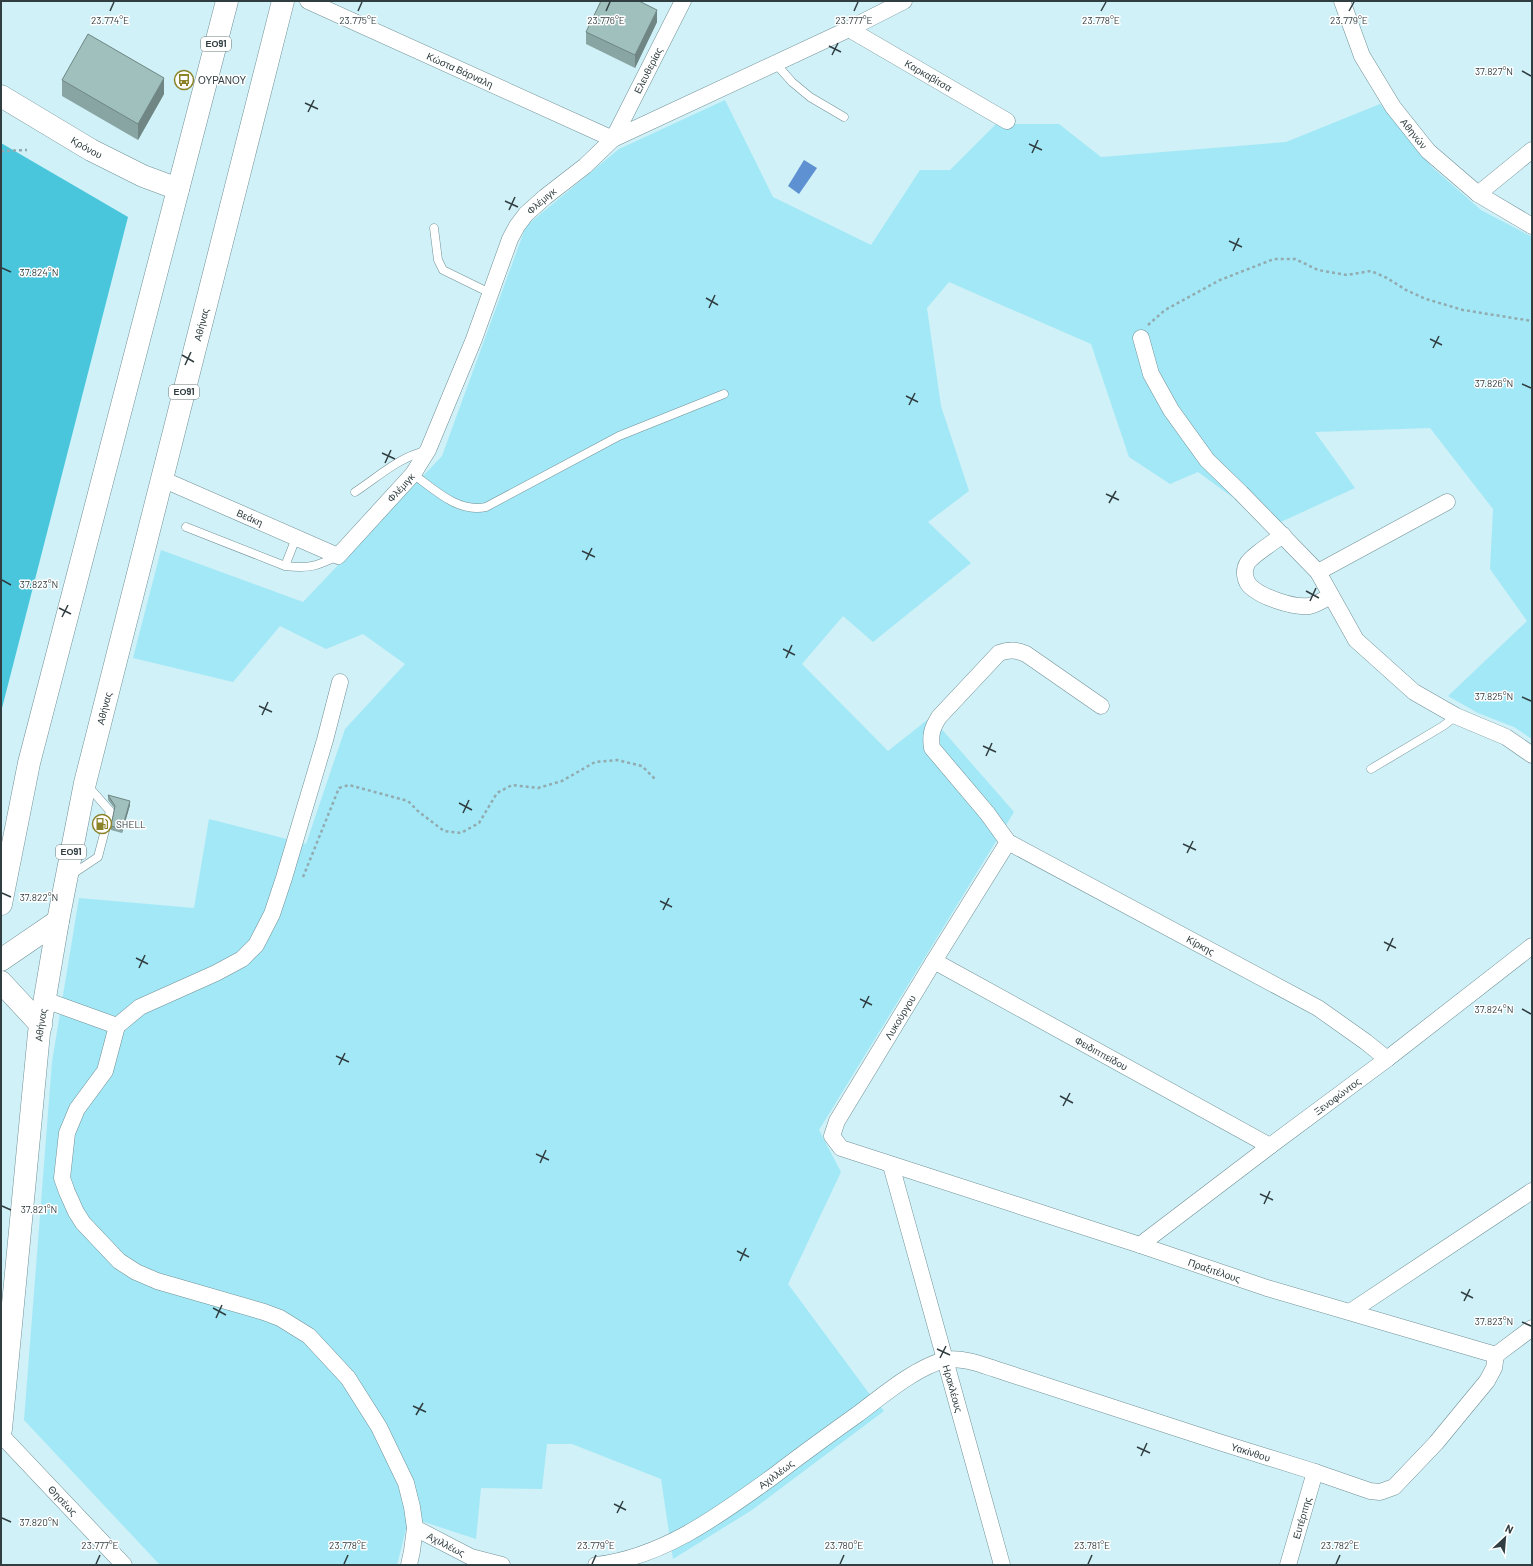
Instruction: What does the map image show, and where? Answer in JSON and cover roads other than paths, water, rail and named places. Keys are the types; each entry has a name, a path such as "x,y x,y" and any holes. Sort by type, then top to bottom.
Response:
{"main road":[{"name":"ΕΟ91","path":"1,904 29,763 227,1"},
{"name":"Αθήνας","path":"1,1429 41,1025 66,879 85,783 283,1"},
{"name":"Κρόνου","path":"1,96 91,150 143,176 178,189"},
{"path":"1,960 58,922"},
{"path":"1,982 41,1025"}],"street":[{"name":"Κώστα Βάρναλη","path":"308,1 613,139"},
{"name":"Ελευθερίας","path":"613,139 683,1"},
{"name":"Φλέμιγκ","path":"338,556 413,474 428,450 474,339 490,293 517,226 544,197 585,166 613,139 776,64 904,1"},
{"name":"Αθηνών","path":"1342,1 1362,56 1393,106 1428,151 1478,194 1532,226"},
{"name":"Καρκαβίτσα","path":"849,29 1006,121"},
{"path":"1478,194 1532,150"},
{"path":"1141,338 1151,374 1171,410 1207,460 1318,572 1356,640 1414,692 1456,716 1506,737 1532,754"},
{"name":"Βεάκη","path":"162,479 338,556"},
{"path":"1318,572 1447,502"},
{"path":"1283,535 1248,562 1246,566 1246,581 1251,587 1269,598 1297,606 1310,606 1331,596"},
{"path":"1008,842 987,813 932,748 930,737 933,726 939,717 999,653 1007,650 1015,650 1026,654 1101,706"},
{"path":"340,682 325,740 284,878 272,914 256,945 242,959 216,973 140,1007 117,1026 105,1071 78,1108 67,1133 62,1178 76,1212 83,1223 119,1261 136,1272 157,1281 280,1318 309,1336 348,1378 379,1427 406,1483 412,1507 414,1528 412,1551 408,1565"},
{"name":"Λυκούργου","path":"891,1165 841,1148 832,1136 837,1121 1008,842"},
{"name":"Κίρκης","path":"1008,842 1318,1008 1366,1042 1387,1060"},
{"name":"Ξενοφώντος","path":"1140,1245 1270,1146 1387,1060 1532,946"},
{"name":"Φειδιππείδου","path":"934,961 1270,1146"},
{"path":"45,1000 117,1026"},
{"name":"Πραξιτέλους","path":"891,1165 1140,1245 1267,1288 1496,1355"},
{"name":"Ηρακλέους","path":"891,1165 1002,1565"},
{"path":"1350,1312 1532,1191"},
{"path":"1496,1355 1532,1328"},
{"name":"Υακίνθου","path":"946,1360 963,1360 995,1369 1219,1442 1380,1492 1394,1487 1436,1443 1488,1381 1494,1368 1496,1355"},
{"name":"Αχιλλέως","path":"596,1565 613,1563 667,1544 726,1511 889,1390 922,1369 946,1360"},
{"name":"Θησέως","path":"1,1435 124,1565"},
{"name":"Ευτέρπης","path":"1288,1565 1315,1472"},
{"name":"Αχιλλέως","path":"414,1528 471,1557 502,1565"}],"lane":[{"path":"776,64 792,82 810,97 844,117"},
{"path":"434,228 438,260 443,270 490,293"},
{"path":"413,474 443,496 463,507 475,509 486,507 619,436 724,394"},
{"path":"355,492 403,460 428,450"},
{"path":"186,527 285,566 302,568 315,566 338,556"},
{"path":"285,566 296,538"},
{"path":"1371,769 1443,726 1456,716"},
{"path":"66,879 98,857 110,811 85,783"}],"place":[{"name":"ΟΥΡΑΝΟΥ","path":"184,80"},
{"name":"SHELL","path":"102,824"}]}
